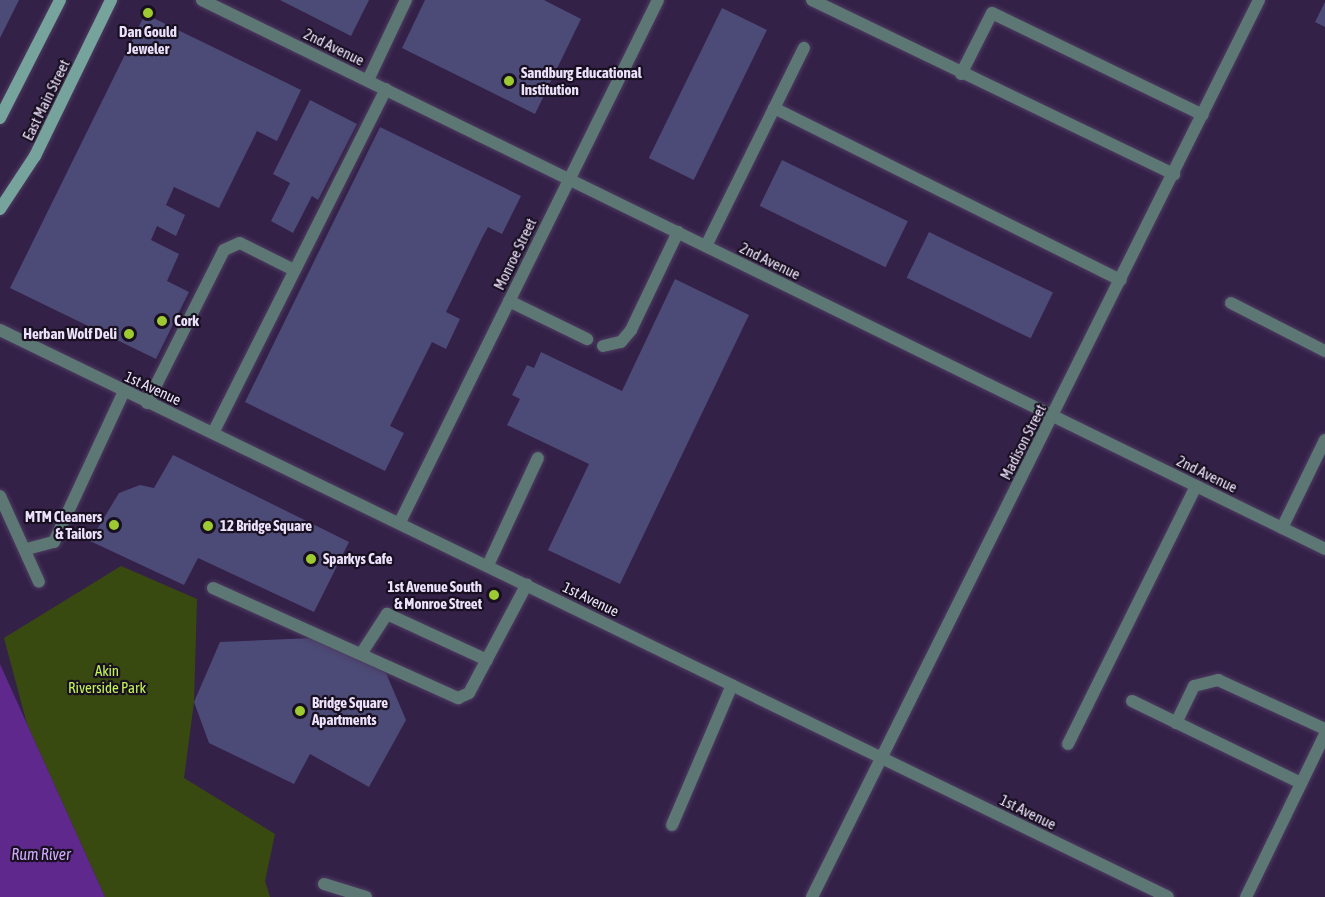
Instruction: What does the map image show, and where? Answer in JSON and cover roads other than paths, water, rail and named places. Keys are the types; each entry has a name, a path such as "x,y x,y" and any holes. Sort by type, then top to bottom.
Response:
{"main road":[{"path":"1,114 60,0"},
{"name":"East Main Street","path":"0,209 35,156 111,0"}],"street":[{"name":"2nd Avenue","path":"202,0 569,177 1052,417 1325,549"},
{"path":"368,80 406,0"},
{"name":"Monroe Street","path":"400,522 658,0"},
{"path":"812,0 961,74 1174,174"},
{"name":"Madison Street","path":"812,897 1259,0"},
{"path":"961,74 992,13 1203,115"},
{"path":"706,246 804,48"},
{"path":"213,433 386,89"},
{"path":"774,108 1121,280"},
{"path":"603,346 621,342 631,330 678,232"},
{"path":"147,403 224,250 240,243 294,270"},
{"path":"508,301 587,339"},
{"path":"1231,303 1325,351"},
{"name":"1st Avenue","path":"0,330 124,392 400,522 1168,897"},
{"path":"27,549 54,542 124,392"},
{"path":"1282,528 1325,440"},
{"path":"488,565 538,458"},
{"path":"1068,744 1196,486"},
{"path":"0,496 27,549 39,582"},
{"path":"213,588 458,698 470,693 527,585"},
{"path":"361,654 387,614 488,660"},
{"path":"1176,723 1194,686 1218,680 1325,731 1246,897"},
{"path":"672,825 732,685"},
{"path":"1132,701 1301,783"},
{"path":"324,884 366,897"}],"water":[{"name":"Rum River","path":"0,664 27,724 105,897 0,897"}],"place":[{"name":"Dan Gould Jeweler","path":"148,13"},
{"name":"Sandburg Educational Institution","path":"509,81"},
{"name":"Cork","path":"162,321"},
{"name":"Herban Wolf Deli","path":"129,334"},
{"name":"MTM Cleaners & Tailors","path":"114,525"},
{"name":"12 Bridge Square","path":"208,526"},
{"name":"Sparkys Cafe","path":"311,559"},
{"name":"1st Avenue South & Monroe Street","path":"494,595"},
{"name":"Bridge Square Apartments","path":"300,711"}],"park label":[{"name":"Akin Riverside Park","path":"107,678"}]}
